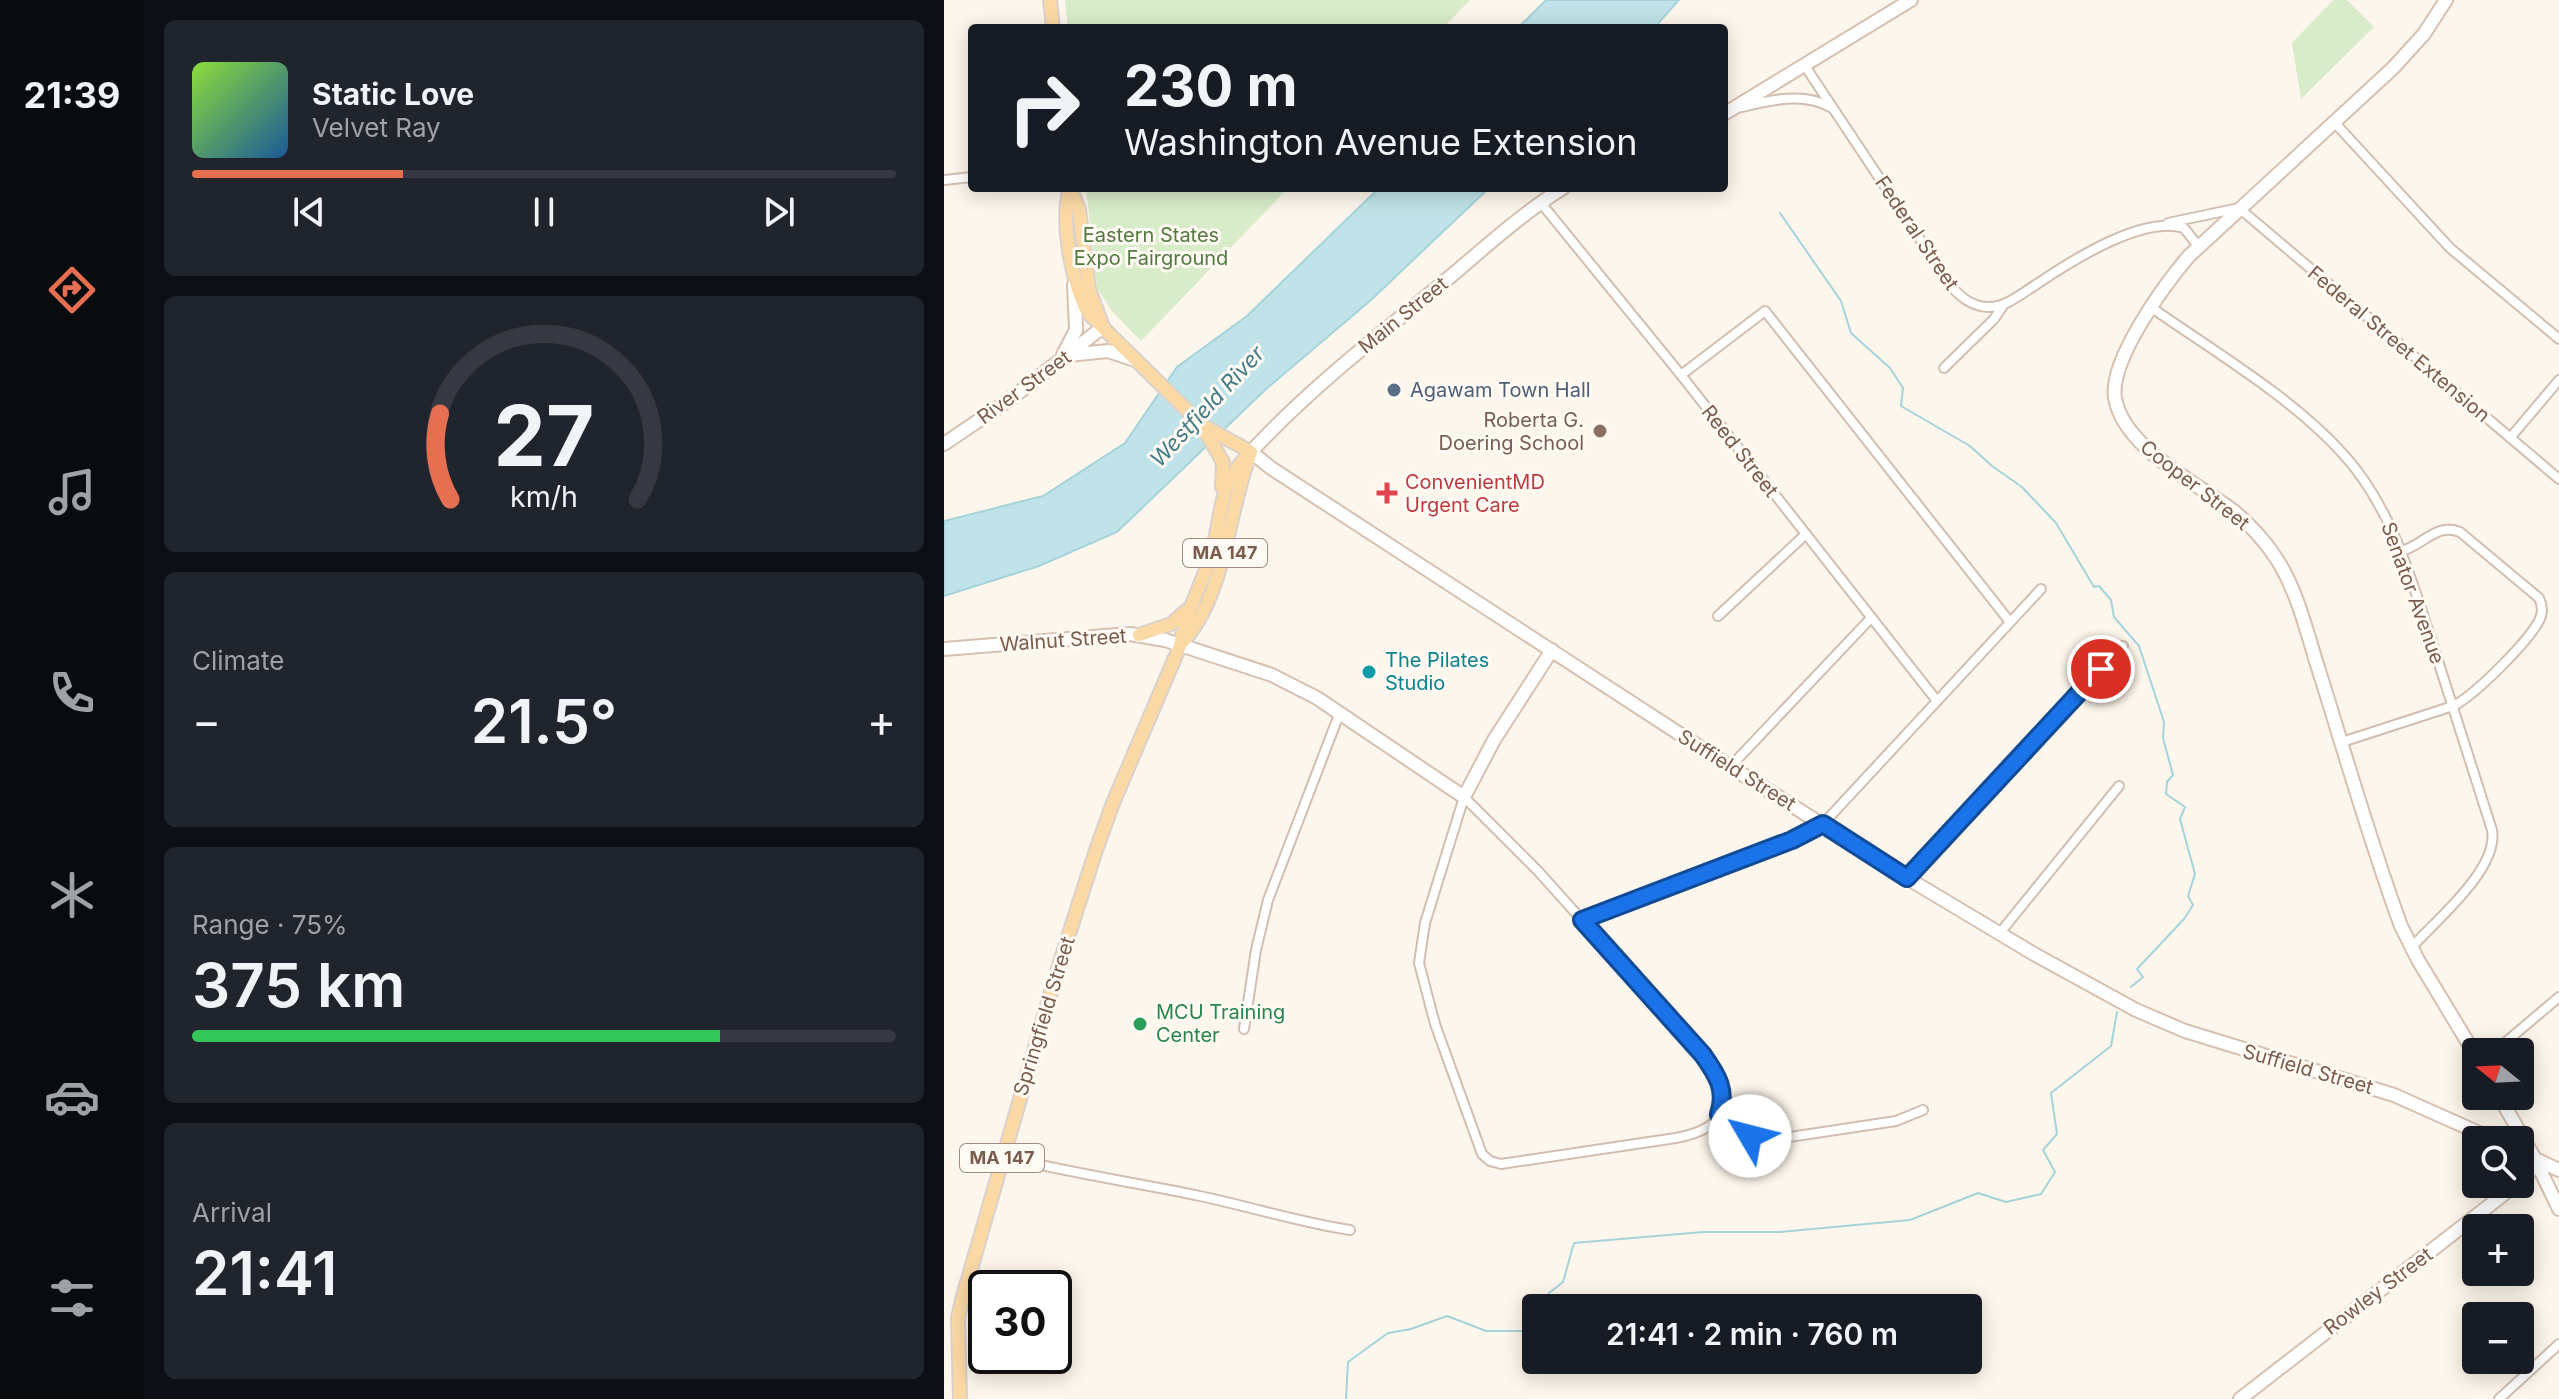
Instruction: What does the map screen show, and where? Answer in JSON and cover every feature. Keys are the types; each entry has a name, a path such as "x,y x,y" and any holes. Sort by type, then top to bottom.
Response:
{"main road":[{"path":"1050,0 1053,24"},
{"path":"1729,112 1911,0"},
{"name":"Cooper Street","path":"2446,0 2412,49 2198,246 2178,269 2129,345 2117,371 2114,391 2122,419 2140,442 2245,521 2275,557 2302,616 2397,917 2411,948 2465,1038"},
{"name":"Suffield Street","path":"1069,192 1066,205 1071,266 1081,301 1088,313 1221,443 1251,452 1730,767 1999,934 2121,1002 2175,1028 2394,1095 2464,1126"},
{"name":"Suffield Street","path":"1072,192 1079,205 1089,289 1103,327"},
{"name":"Main Street","path":"1251,452 1335,371 1557,192"},
{"path":"1065,357 1076,330 1071,266"},
{"name":"River Street","path":"944,444 1009,400 1103,327"},
{"path":"1065,357 1108,351 1135,360"},
{"name":"MA 147","path":"1219,507 1224,472 1221,443"},
{"name":"Springfield Street","path":"960,1399 958,1335 962,1300 1002,1156 1095,853 1118,790 1180,646 1215,543 1219,507 1237,465 1251,452"},
{"name":"Springfield Street","path":"1180,646 1194,631 1225,556 1233,505 1251,452"},
{"path":"1139,635 1178,620 1192,605"},
{"name":"Walnut Street","path":"944,649 1139,635 1180,646 1272,675 1340,712 1464,797"},
{"path":"1464,797 1494,740 1552,650"},
{"path":"2507,1110 2559,1209"},
{"path":"2535,1159 2559,1170"},
{"name":"Rowley Street","path":"2244,1398 2499,1198"}],"street":[{"name":"Federal Street","path":"1805,66 1955,291 1964,299 1982,306 2005,303"},
{"path":"1729,112 1763,102 1800,99 1820,102 1834,110"},
{"path":"2334,122 2450,248 2559,339"},
{"path":"944,180 968,177"},
{"name":"Reed Street","path":"1541,203 1681,375 1937,701"},
{"path":"1944,368 1994,319 2005,303 2105,244 2191,216 2239,208"},
{"name":"Federal Street Extension","path":"2239,208 2559,479"},
{"path":"2157,226 2184,228 2198,246"},
{"name":"Senator Avenue","path":"2152,308 2286,402 2328,438 2371,490 2401,551 2453,706 2494,844 2481,871 2411,948"},
{"path":"1681,375 1765,311 2010,622"},
{"path":"2510,438 2559,380"},
{"path":"2342,742 2453,706 2477,690 2531,632 2540,617 2541,603 2528,588 2455,530 2437,530 2417,546 2401,551"},
{"path":"1718,616 1806,534"},
{"path":"1582,920 1792,840 1823,824 2041,589"},
{"path":"1730,767 1871,618"},
{"path":"1907,878 2123,646"},
{"path":"1244,1029 1256,950 1268,900 1340,712"},
{"path":"1999,934 2119,786"},
{"path":"1464,797 1582,920 1708,1062 1723,1090 1719,1114 1710,1127 1700,1133 1501,1164 1490,1161 1482,1154 1435,1024 1419,963 1425,923 1464,797"},
{"path":"2511,1038 2559,997"},
{"path":"1719,1114 1750,1136 1770,1140 1896,1121 1923,1110"},
{"path":"1002,1156 1067,1172 1203,1197 1285,1219 1350,1230"},
{"path":"2499,1399 2559,1344"}],"green space":[{"path":"1065,0 1470,0 1447,24 1068,24"},
{"path":"2333,0 2347,0 2374,27 2301,99 2292,43"},
{"name":"Eastern States Expo Fairground","path":"1086,192 1284,192 1141,341 1112,311 1097,288"}],"water":[{"path":"1546,0 1679,0 1658,24 1522,24"},
{"name":"Westfield River","path":"1375,192 1485,192 1371,300 1265,390 1117,532 1039,566 944,596 944,521 1043,496 1125,443 1177,367 1247,316"}],"waterway":[{"path":"1780,213 1841,301 1851,333 1890,368 1903,388 1901,406 1970,446 2022,487 2056,523 2094,587 2099,586 2111,600 2114,617 2139,646 2164,722 2163,738 2173,775 2167,782 2166,794 2185,807 2180,819 2195,874 2188,896 2193,905 2184,919 2137,969 2143,977 2131,987"},
{"path":"1549,1294 1563,1282 1574,1243 1703,1232 1780,1232 1910,1220 1978,1193 2006,1202 2041,1194 2055,1172 2043,1150 2057,1134 2051,1093 2111,1046 2117,1012"},
{"path":"1346,1399 1348,1362 1388,1333 1411,1329 1447,1316 1486,1331 1522,1331"}],"place":[{"name":"Agawam Town Hall","path":"1394,390"},
{"name":"Roberta G. Doering School","path":"1600,431"},
{"name":"ConvenientMD Urgent Care","path":"1387,493"},
{"name":"The Pilates Studio","path":"1369,672"},
{"name":"MCU Training Center","path":"1140,1024"}],"route":[{"path":"1750,1136 1719,1114 1723,1090 1703,1055 1582,920 1792,840 1823,824 1907,878 2101,669"}]}
